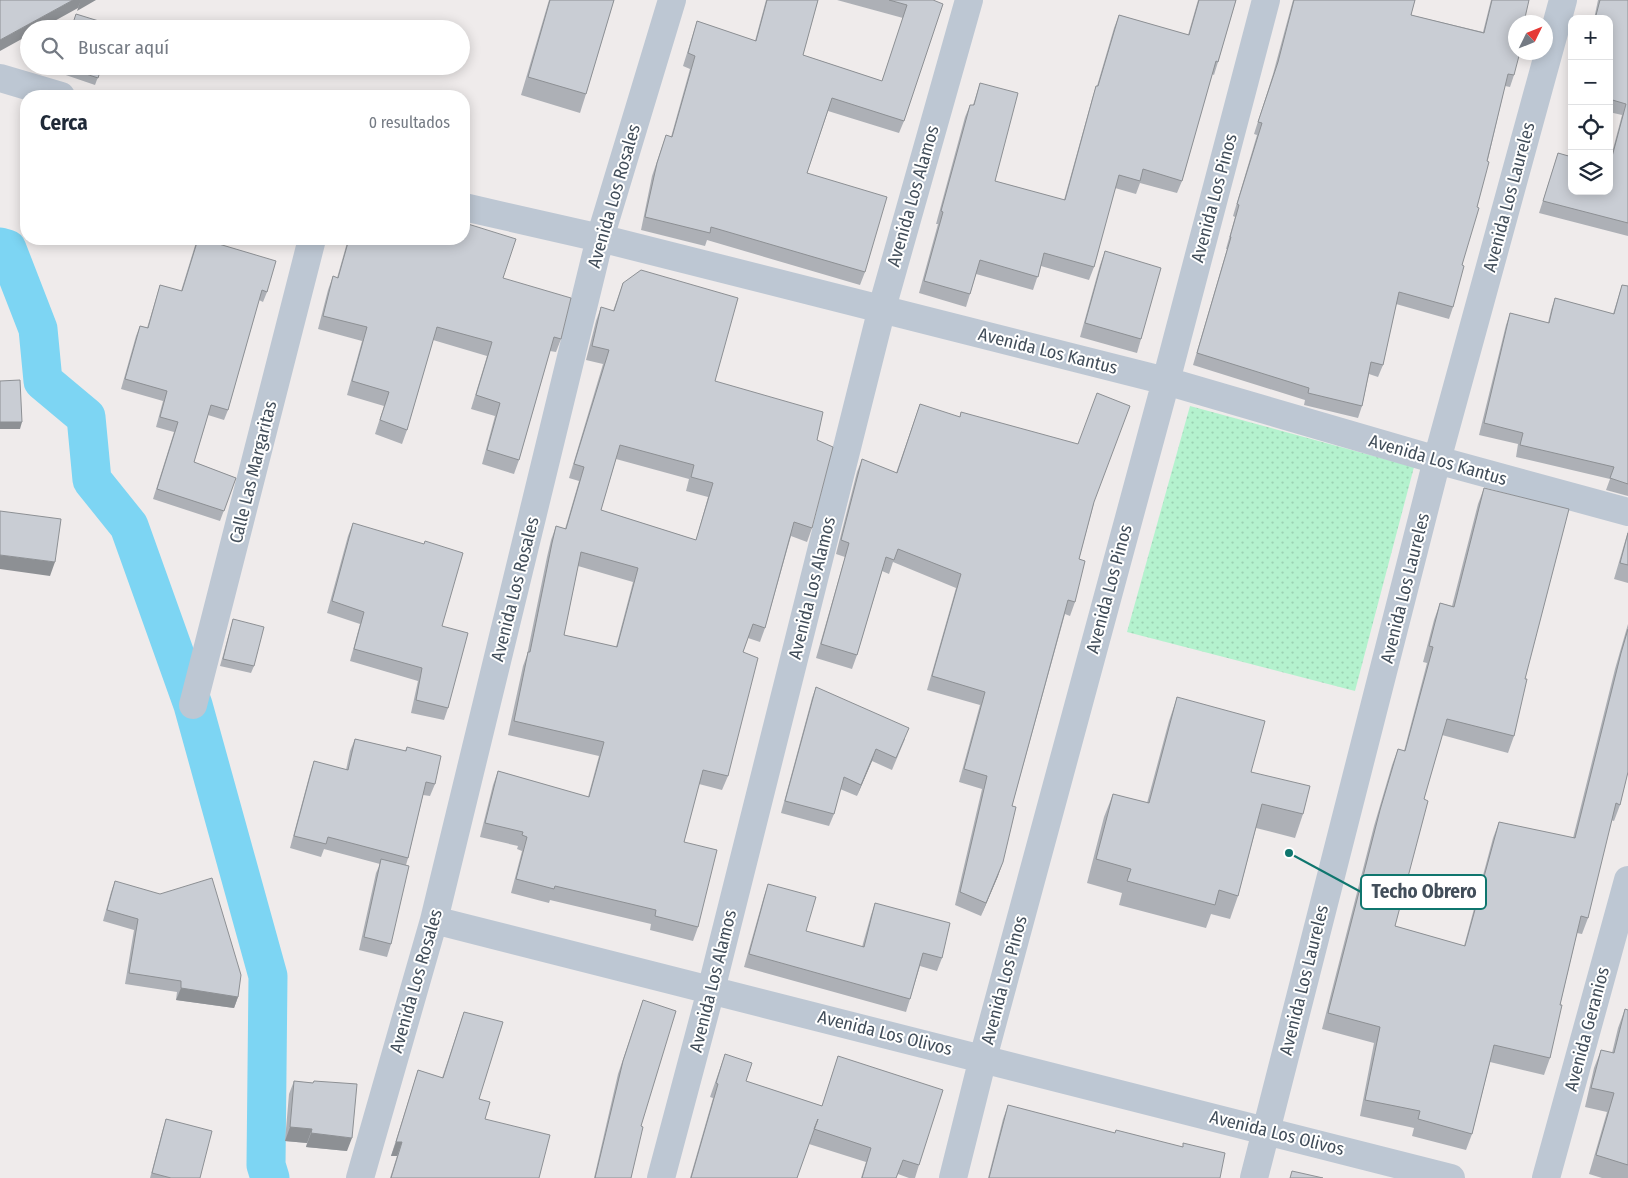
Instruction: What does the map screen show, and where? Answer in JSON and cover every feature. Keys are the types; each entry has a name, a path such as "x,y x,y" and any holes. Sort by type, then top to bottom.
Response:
{"street":[{"name":"Avenida Los Rosales","path":"360,1178 434,920 600,238 672,0"},
{"name":"Avenida Los Alamos","path":"662,1178 882,308 969,0"},
{"name":"Avenida Los Pinos","path":"953,1178 983,1058 1166,381 1266,0"},
{"name":"Avenida Los Laureles","path":"1254,1178 1437,460 1563,0"},
{"path":"0,78 41,90"},
{"name":"Avenida Los Kantus","path":"470,208 600,238 1166,381 1437,460 1628,512"},
{"name":"Calle Las Margaritas","path":"193,705 310,245"},
{"name":"Avenida Geranios","path":"1546,1178 1628,880"},
{"name":"Avenida Los Olivos","path":"434,920 1451,1178"}],"green space":[{"path":"1190,406 1414,467 1355,691 1127,632"}],"building":[{"path":"0,0 73,0 36,20 20,20 20,29 0,40"},
{"path":"550,0 614,0 586,94 528,77"},
{"path":"767,0 818,0 803,55 882,81 907,5 889,0 933,0 943,4 904,121 832,98 807,173 887,197 865,272 711,227 710,233 645,217 657,163 666,135 672,137 695,56 688,53 697,21 756,41"},
{"path":"1199,0 1236,0 1218,62 1216,61 1182,181 1143,169 1140,181 1119,175 1094,267 1044,253 1038,277 980,260 970,294 924,281 970,105 974,105 980,83 1018,93 995,181 1065,200 1096,86 1098,86 1119,15 1189,35"},
{"path":"1294,0 1415,0 1411,15 1484,33 1492,0 1529,0 1526,15 1508,15 1508,60 1518,60 1514,75 1508,74 1477,207 1479,208 1462,265 1464,266 1453,307 1399,292 1383,365 1371,362 1362,406 1308,393 1309,388 1197,353 1231,237 1239,205 1237,204 1262,123 1258,122 1278,62"},
{"path":"1600,0 1628,0 1628,223 1543,201 1558,153 1568,156 1568,195 1613,195 1613,153 1626,104 1613,100 1613,15 1596,15"},
{"path":"76,14 96,20 74,20"},
{"path":"470,225 516,239 503,278 571,298 561,339 554,337 519,460 487,450 500,403 476,395 492,342 437,327 407,430 380,420 389,392 352,381 367,327 323,316 333,276 338,278 347,245 470,245"},
{"path":"196,245 222,245 276,261 267,292 262,290 228,410 211,405 194,462 236,478 224,511 157,489 178,422 160,417 167,391 125,379 140,326 148,328 160,285 182,291"},
{"path":"1105,251 1161,268 1141,339 1085,323"},
{"path":"641,270 738,298 715,381 823,412 817,440 833,447 812,528 794,522 765,628 753,624 743,652 758,658 728,776 703,770 684,842 717,850 698,927 655,916 656,910 555,886 554,889 516,879 527,837 522,835 523,832 485,823 498,771 589,797 604,742 514,721 556,526 566,529 584,467 574,464 609,350 592,346 601,307 614,311 623,283","holes":["620,445 694,465 691,477 713,483 696,540 601,510","581,552 638,568 617,647 564,635"]},
{"path":"1622,285 1628,286 1628,484 1610,478 1614,467 1520,445 1523,433 1484,423 1510,313 1549,323 1555,298 1614,314"},
{"path":"20,380 22,422 0,422 0,381"},
{"path":"1097,393 1130,406 1094,502 1079,559 1085,561 1075,602 1068,600 1012,806 1016,807 1003,862 986,903 960,892 987,776 964,769 985,692 932,676 961,574 898,549 894,560 886,557 857,655 821,644 849,543 841,540 862,459 897,473 920,404 960,417 961,412 1078,444"},
{"path":"1484,488 1569,509 1525,679 1527,679 1514,736 1447,719 1424,799 1428,801 1395,926 1465,946 1499,822 1575,838 1628,629 1628,772 1620,805 1616,803 1588,918 1581,916 1560,1005 1562,1005 1550,1058 1494,1045 1472,1134 1418,1119 1420,1111 1365,1100 1380,1027 1328,1013 1380,810 1398,749 1405,751 1433,647 1429,646 1440,603 1454,607"},
{"path":"0,511 61,519 55,562 0,555"},
{"path":"353,523 424,544 425,541 463,553 442,626 468,633 448,708 416,700 422,668 354,649 364,612 332,601"},
{"path":"1628,533 1628,565 1620,563"},
{"path":"233,619 264,627 254,666 223,659"},
{"path":"816,687 909,728 896,758 876,749 861,785 844,777 834,814 785,801"},
{"path":"1177,697 1265,721 1251,772 1310,786 1303,814 1262,804 1238,896 1219,890 1215,905 1127,881 1131,869 1096,859 1113,794 1149,803"},
{"path":"355,739 406,751 407,747 441,756 435,784 426,782 408,858 328,837 326,844 294,836 314,761 348,770"},
{"path":"381,859 409,866 391,944 364,937"},
{"path":"212,878 241,975 238,997 181,988 181,981 129,973 138,919 107,910 115,881 160,894"},
{"path":"768,884 816,897 806,931 864,947 875,903 950,923 942,958 923,953 910,999 749,954"},
{"path":"643,1000 676,1011 641,1126 643,1127 631,1178 595,1178 623,1061"},
{"path":"1625,1009 1628,1010 1628,1165 1596,1155 1614,1093 1591,1088 1601,1050 1614,1053"},
{"path":"464,1012 503,1022 479,1099 490,1102 485,1119 550,1135 539,1178 391,1178 402,1142 396,1142 418,1070 443,1078"},
{"path":"725,1054 752,1063 746,1081 822,1106 838,1056 943,1090 919,1165 903,1160 896,1178 862,1178 871,1148 814,1129 797,1178 691,1178"},
{"path":"294,1081 357,1084 352,1138 311,1133 312,1129 290,1127"},
{"path":"1008,1105 1115,1133 1116,1130 1183,1147 1183,1143 1225,1153 1220,1178 989,1178"},
{"path":"166,1119 212,1131 200,1178 171,1178 152,1173"},
{"path":"1292,1171 1323,1178 1290,1178"}],"waterway":[{"path":"0,247 7,249 38,329 43,381 86,417 92,480 129,526 193,705 268,976 266,1165 270,1178"}],"place":[{"name":"Techo Obrero","path":"1289,853"}]}
